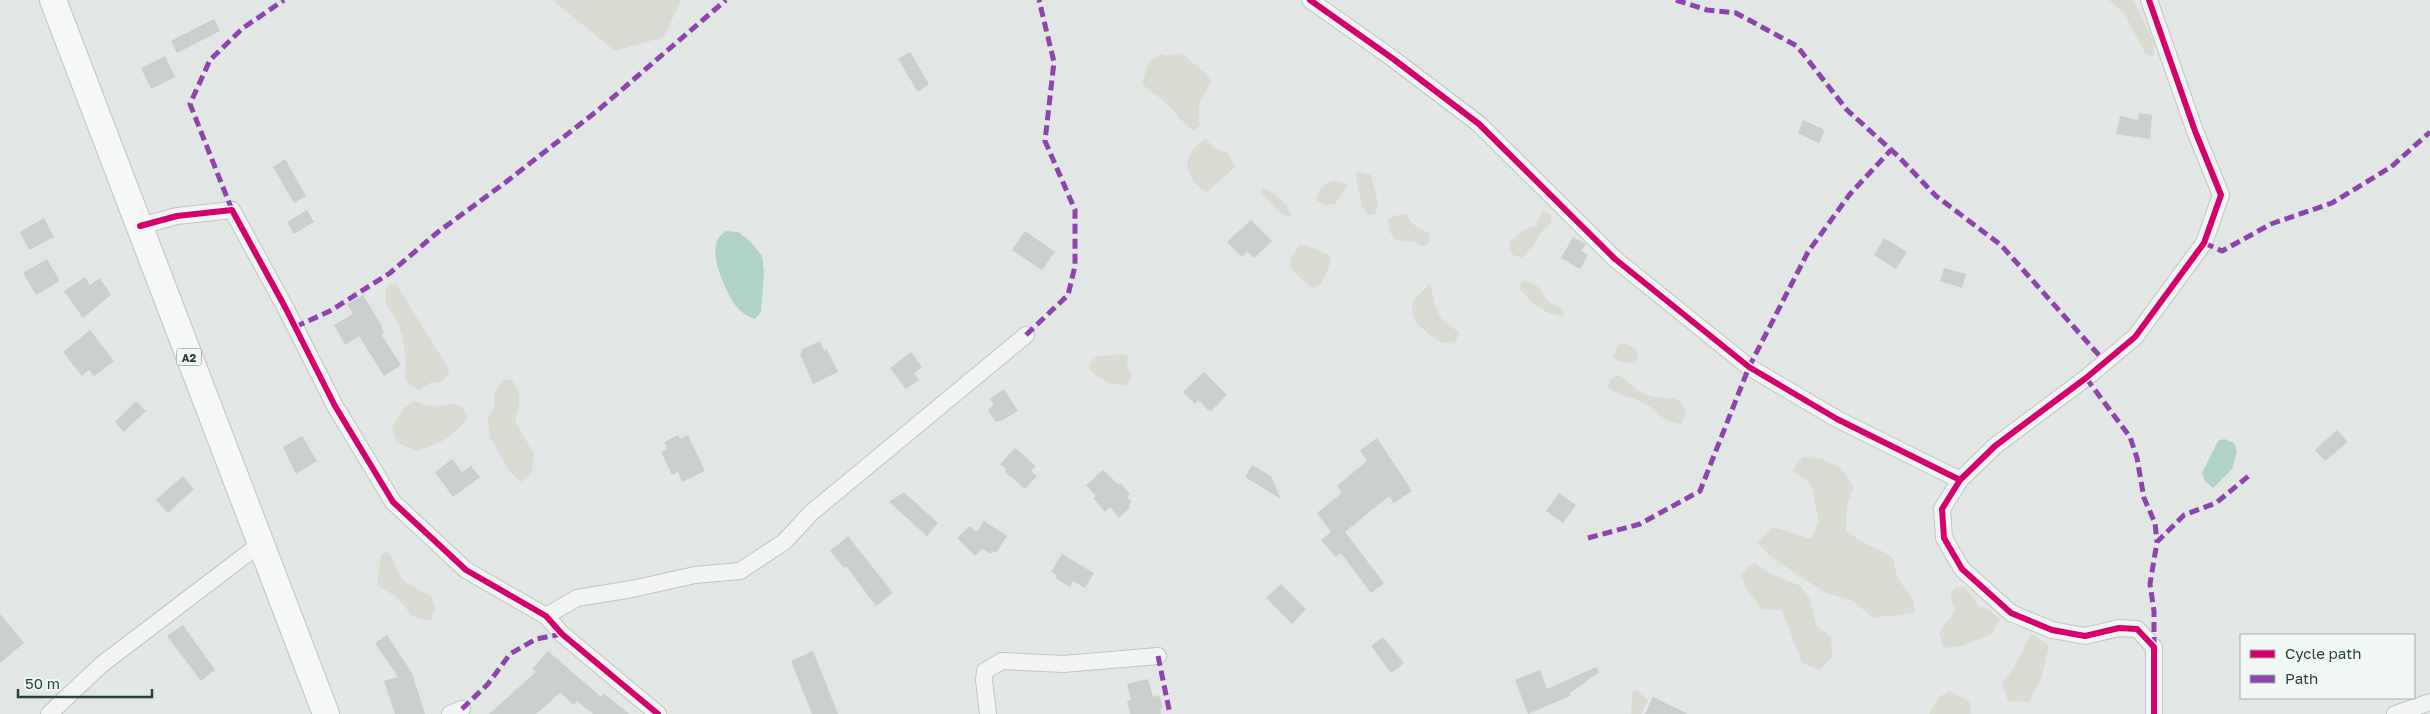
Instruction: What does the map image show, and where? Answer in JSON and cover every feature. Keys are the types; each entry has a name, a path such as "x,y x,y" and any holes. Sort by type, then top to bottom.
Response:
{"main road":[{"name":"A2","path":"53,0 326,714"}],"street":[{"path":"1310,0 1392,58 1479,124 1615,259 1749,367 1837,419 1960,480"},
{"path":"2149,0 2195,131 2221,195 2204,243 2135,337 2086,378 1995,446 1960,480 1942,509 1944,538 1962,569 2011,613 2052,630 2085,636 2119,628 2137,629 2154,647 2154,714"},
{"path":"140,226 177,216 232,210 285,307 335,406 393,502 466,570 546,616 562,634 658,714"},
{"path":"546,616 577,598 632,590 695,575 740,571 784,542 811,512 1026,335"},
{"path":"49,714 101,664 260,544"},
{"path":"988,714 984,680 985,671 1002,661 1063,664 1158,656"},
{"path":"2395,714 2430,702"}],"shaded area":[{"path":"552,0 681,0 664,37 615,51"},
{"path":"2109,0 2133,0 2155,44 2153,56 2146,55 2124,13"},
{"path":"1182,53 1208,76 1212,83 1200,102 1200,125 1194,131 1165,102 1142,84 1149,62 1162,54 1167,56"},
{"path":"1206,139 1214,148 1227,152 1235,167 1207,192 1193,180 1187,166 1191,152"},
{"path":"1355,173 1371,175 1378,203 1375,214 1367,215 1362,207"},
{"path":"1333,180 1348,184 1335,204 1325,205 1316,200 1322,188"},
{"path":"1263,188 1272,192 1285,203 1291,217 1278,211 1260,193"},
{"path":"1542,211 1551,214 1551,223 1542,231 1535,243 1522,258 1513,255 1509,248 1510,241 1525,230 1536,226"},
{"path":"1406,214 1414,225 1429,233 1430,241 1424,247 1414,242 1396,240 1389,231 1388,219 1393,216"},
{"path":"726,231 738,232 750,241 762,256 764,272 761,312 755,319 744,314 736,306 720,274 717,264 716,246 719,238"},
{"path":"1299,245 1306,245 1331,256 1329,267 1321,284 1312,287 1300,278 1290,266 1292,257"},
{"path":"1523,281 1537,286 1548,301 1562,310 1564,313 1562,316 1543,310 1532,302 1519,287"},
{"path":"389,284 396,284 450,371 442,382 432,382 419,390 410,386 404,378 405,355 403,338 395,316 387,307 385,301"},
{"path":"1430,284 1441,317 1459,332 1456,341 1444,343 1438,340 1424,330 1414,317 1413,303 1418,295"},
{"path":"1625,343 1637,350 1638,358 1634,364 1618,361 1613,357 1618,345"},
{"path":"1117,354 1128,356 1127,365 1132,375 1127,385 1106,381 1089,369 1091,361 1097,357"},
{"path":"1618,375 1645,394 1676,398 1683,405 1686,414 1681,424 1668,421 1644,403 1612,391 1608,387 1610,379"},
{"path":"511,379 519,395 515,421 533,452 532,472 521,482 510,472 490,437 488,418 494,408 494,392 504,380"},
{"path":"415,401 434,406 460,405 468,416 458,429 446,439 416,451 397,442 392,426 405,407"},
{"path":"2224,439 2234,443 2237,451 2232,469 2213,488 2205,481 2202,473 2218,441"},
{"path":"1803,457 1828,461 1839,468 1849,479 1854,487 1847,504 1846,530 1894,559 1896,575 1913,601 1915,612 1873,618 1852,600 1826,593 1807,581 1769,555 1757,542 1773,527 1811,539 1819,523 1812,488 1808,481 1793,471 1796,464"},
{"path":"387,552 404,580 432,597 435,607 431,620 419,619 413,616 396,597 377,585 381,554"},
{"path":"1755,563 1768,573 1801,586 1810,599 1816,625 1831,637 1832,657 1820,670 1802,663 1782,611 1761,609 1746,588 1741,575 1749,566"},
{"path":"1956,587 1965,587 1979,606 1992,612 2000,619 1992,634 1961,646 1943,648 1939,632 1955,612 1950,594"},
{"path":"2031,633 2049,646 2041,679 2029,702 2008,701 2002,684 2018,661"},
{"path":"1636,690 1648,700 1641,714 1631,714 1632,692"},
{"path":"1949,691 1970,702 1971,714 1929,714 1939,697"}],"building":[{"path":"214,19 220,31 177,53 171,41"},
{"path":"910,52 929,84 918,92 898,59"},
{"path":"165,56 175,77 151,89 141,68"},
{"path":"2139,113 2152,115 2150,139 2116,134 2120,116 2138,120"},
{"path":"1803,120 1825,130 1819,143 1798,133"},
{"path":"285,159 306,196 294,203 273,167"},
{"path":"307,210 314,222 294,234 287,222"},
{"path":"44,218 54,237 29,250 20,232"},
{"path":"1251,220 1272,241 1254,258 1247,252 1242,257 1227,242"},
{"path":"1025,231 1055,252 1042,270 1012,250"},
{"path":"1573,237 1586,244 1581,251 1588,255 1580,269 1561,258"},
{"path":"1884,238 1907,252 1896,269 1874,255"},
{"path":"47,259 60,281 36,295 23,273"},
{"path":"1944,268 1966,274 1962,288 1940,281"},
{"path":"85,277 90,285 100,278 111,295 83,318 64,291"},
{"path":"363,295 380,323 384,333 381,334 401,365 384,376 359,336 345,345 334,325 353,314 347,304"},
{"path":"90,330 114,361 94,376 89,370 82,376 63,352"},
{"path":"820,341 824,351 827,349 838,372 813,384 800,354 802,353 801,350"},
{"path":"911,352 922,367 914,373 919,380 906,389 890,368"},
{"path":"1204,372 1227,395 1210,412 1198,400 1195,404 1183,392"},
{"path":"1004,389 1018,411 1001,421 995,421 988,410 994,405 990,399"},
{"path":"136,401 146,411 124,432 115,422"},
{"path":"2337,430 2348,442 2325,461 2315,450"},
{"path":"678,435 680,439 688,435 705,471 682,482 678,472 672,475 661,452 667,449 664,442"},
{"path":"302,436 317,461 296,474 283,447"},
{"path":"1377,438 1412,491 1394,503 1389,496 1345,532 1384,583 1371,593 1341,553 1335,557 1321,540 1331,532 1317,513 1342,493 1337,486 1367,461 1360,450"},
{"path":"1015,448 1036,466 1031,471 1037,476 1025,489 1005,472 1006,469 1000,464"},
{"path":"452,459 462,472 471,466 480,477 453,497 435,472"},
{"path":"1252,465 1271,476 1281,499 1245,477"},
{"path":"1103,470 1119,485 1121,483 1130,494 1127,497 1132,502 1128,506 1130,508 1119,518 1110,507 1105,512 1093,498 1096,496 1086,485"},
{"path":"183,476 194,489 168,513 156,500"},
{"path":"904,492 938,523 927,536 889,502"},
{"path":"1559,493 1576,505 1563,523 1546,511"},
{"path":"984,521 1007,536 996,553 993,551 991,554 982,549 975,556 957,538 970,526 977,532"},
{"path":"848,536 893,593 876,606 846,566 844,568 830,551"},
{"path":"1062,554 1094,573 1085,588 1073,581 1070,587 1055,578 1057,575 1051,572"},
{"path":"1281,584 1306,609 1292,624 1266,598"},
{"path":"0,614 24,643 0,663"},
{"path":"183,625 215,670 201,681 167,636"},
{"path":"387,635 412,673 425,714 395,714 384,681 398,677 375,643"},
{"path":"1383,637 1404,663 1391,673 1371,646"},
{"path":"548,651 601,697 603,693 629,714 593,714 577,701 574,705 560,693 536,714 489,714 536,672 532,669"},
{"path":"813,651 838,714 812,714 791,661"},
{"path":"1596,667 1599,672 1569,694 1570,696 1528,714 1515,680 1540,670 1547,689"},
{"path":"1148,679 1153,697 1159,695 1163,708 1160,709 1161,714 1130,714 1127,701 1131,700 1127,684"},
{"path":"1653,697 1688,714 1645,714"}],"marked path":[{"path":"232,210 190,104 210,60 243,28 284,0"},
{"path":"295,327 330,311 390,273 438,232 597,111 726,0"},
{"path":"1026,335 1068,295 1075,266 1075,210 1045,141 1054,62 1039,0"},
{"path":"1676,0 1707,10 1736,13 1797,46 1847,110 1898,156 1936,196 2001,245 2105,362"},
{"path":"2204,243 2222,251 2271,224 2332,203 2391,167 2430,132"},
{"path":"1588,538 1640,524 1700,491 1749,367 1808,252 1850,194 1891,150"},
{"path":"2086,378 2130,437 2137,458 2144,498 2155,523 2157,542"},
{"path":"2154,647 2154,611 2150,584 2157,542 2184,515 2216,503 2251,474"},
{"path":"462,709 488,684 510,654 536,639 562,634"},
{"path":"1158,656 1170,714"}],"cycle path":[{"path":"1310,0 1392,58 1479,124 1615,259 1749,367 1837,419 1960,480"},
{"path":"2149,0 2195,131 2221,195 2204,243 2135,337 2086,378 1995,446 1960,480 1942,509 1944,538 1962,569 2011,613 2052,630 2085,636 2119,628 2137,629 2154,647 2154,714"},
{"path":"140,226 177,216 232,210 285,307 335,406 393,502 466,570 546,616 562,634 658,714"}]}
